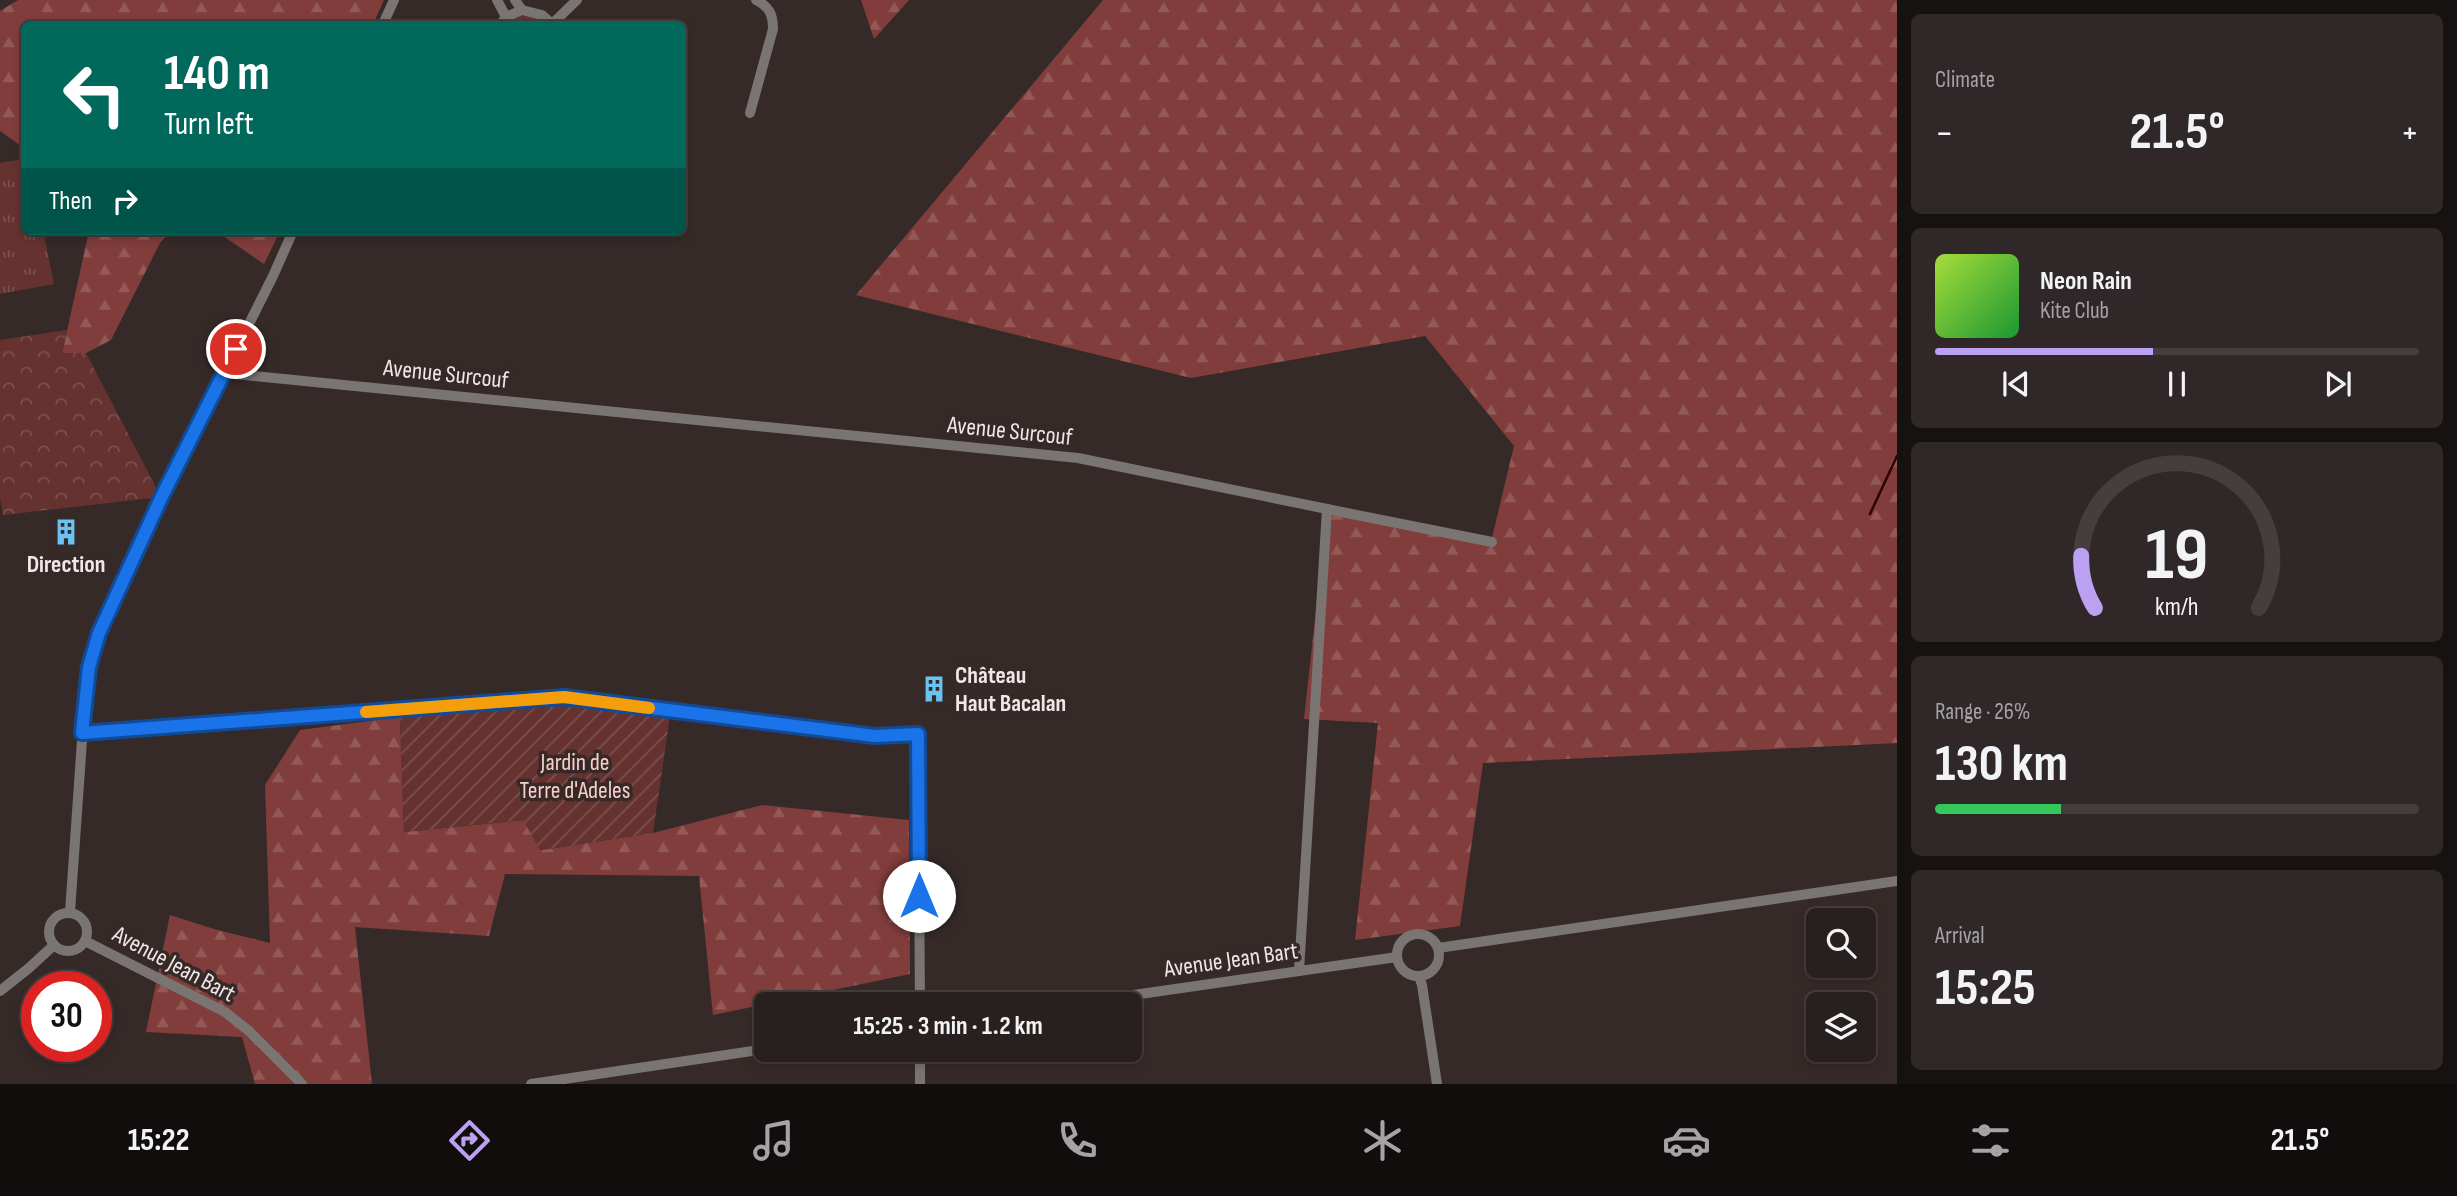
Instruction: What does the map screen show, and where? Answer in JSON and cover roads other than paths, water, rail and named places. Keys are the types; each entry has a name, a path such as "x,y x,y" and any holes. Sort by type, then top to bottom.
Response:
{"street":[{"path":"384,21 394,0"},
{"path":"497,0 504,21 522,10"},
{"path":"514,0 522,10 542,15 549,21"},
{"path":"555,21 577,0"},
{"path":"750,113 773,29 770,10 757,0"},
{"path":"70,912 82,733 89,667 99,633 162,496 291,235"},
{"name":"Avenue Surcouf","path":"224,373 1078,458 1492,542"},
{"path":"1299,971 1327,509"},
{"path":"82,733 564,697 875,736 918,734 920,992"},
{"path":"1438,948 1897,881"},
{"path":"70,912 82,917 88,935 85,941 82,946 71,951 58,949 48,932 52,920 57,915 70,912"},
{"path":"1417,933 1430,937 1438,948 1436,967 1419,976 1402,969 1397,957 1397,950 1404,939 1417,933"},
{"name":"Avenue Jean Bart","path":"85,941 225,1012 302,1084"},
{"path":"0,991 54,945"},
{"name":"Avenue Jean Bart","path":"1142,994 1397,957"},
{"path":"1419,976 1437,1084"},
{"path":"531,1084 754,1051"},
{"path":"920,1062 920,1084"}],"waterway":[{"path":"1870,514 1897,456"}],"place":[{"name":"Direction","path":"66,532"},
{"name":"Château Haut Bacalan","path":"934,689"}],"park label":[{"name":"Jardin de Terre d'Adeles","path":"575,776"}]}
